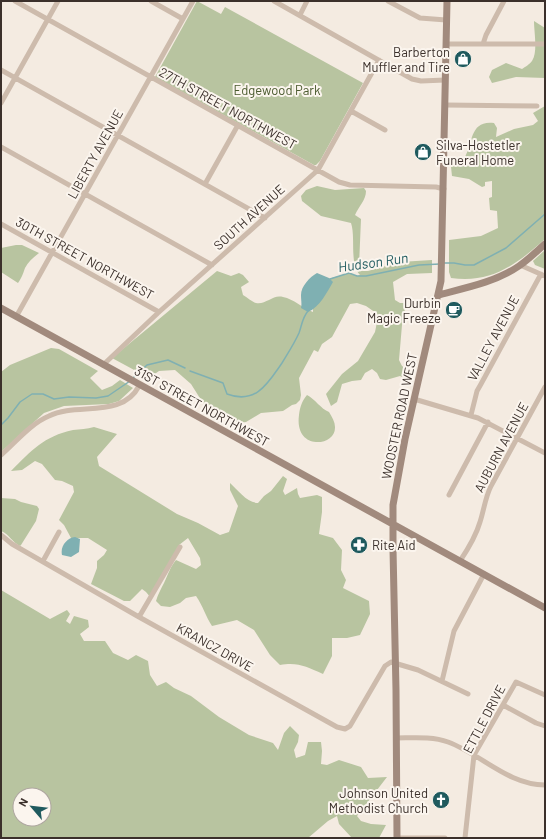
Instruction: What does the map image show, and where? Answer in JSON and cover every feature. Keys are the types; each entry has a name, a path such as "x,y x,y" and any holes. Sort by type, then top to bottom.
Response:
{"main road":[{"name":"WOOSTER ROAD WEST","path":"396,838 394,493 442,272 447,1"},
{"path":"438,295 486,281 508,272 520,265 545,244"},
{"name":"31ST STREET NORTHWEST","path":"1,308 545,608"}],"street":[{"name":"27TH STREET NORTHWEST","path":"15,1 150,78 339,182 350,185 436,187 444,189"},
{"path":"1,103 58,1"},
{"path":"151,1 183,19"},
{"name":"LIBERTY AVENUE","path":"16,317 193,1"},
{"path":"274,1 416,80 445,80"},
{"path":"300,16 307,1"},
{"path":"388,1 420,18 446,20"},
{"path":"483,44 486,35 504,1"},
{"path":"446,44 545,44"},
{"name":"SOUTH AVENUE","path":"103,364 318,170 379,60"},
{"path":"1,70 265,218"},
{"path":"445,105 537,106"},
{"path":"351,111 385,130"},
{"path":"205,184 238,126"},
{"path":"1,147 212,265"},
{"name":"30TH STREET NORTHWEST","path":"1,224 159,312"},
{"path":"520,265 543,275"},
{"name":"VALLEY AVENUE","path":"471,415 477,391 543,275"},
{"path":"1,455 34,425 48,416 71,409 116,405 133,394 133,382"},
{"name":"AUBURN AVENUE","path":"460,561 477,532 487,493 545,387"},
{"path":"414,399 471,415 488,422 545,453"},
{"path":"449,495 488,422"},
{"path":"43,561 59,532"},
{"name":"KRANCZ DRIVE","path":"1,534 12,544 332,725 342,729 348,728 353,721 385,666 388,663 396,663"},
{"path":"140,617 180,547"},
{"path":"442,681 454,631 484,574"},
{"path":"396,663 411,667 468,694"},
{"name":"ETTLE DRIVE","path":"465,838 474,755 516,682 545,695"},
{"path":"503,705 536,723 545,726"},
{"path":"396,738 444,741 455,745 515,778 534,784 545,785"},
{"path":"401,838 445,838"}],"green space":[{"name":"Edgewood Park","path":"197,1 221,14 225,7 363,83 320,161 316,165 155,77"},
{"path":"534,21 545,28 545,78 516,77 492,83 489,77 492,70 506,63 522,69 532,61 535,52"},
{"path":"545,106 545,239 514,264 491,275 479,278 451,278 449,272 449,240 481,236 498,228 497,211 490,210 489,198 492,197 492,181 485,182 485,186 482,187 469,179 452,176 450,158 465,157 476,128 480,125 494,123 497,128 496,137 514,129 533,125 538,121 533,113"},
{"path":"317,186 335,190 364,188 366,191 364,200 355,215 361,219 359,266 361,271 368,271 400,262 432,260 432,273 407,274 393,282 395,300 400,303 406,303 402,325 399,360 402,366 411,372 409,380 400,376 386,380 380,379 377,373 372,369 365,373 361,380 342,384 337,402 331,406 326,394 342,374 358,361 375,332 378,317 376,313 366,306 357,303 350,304 332,337 322,344 318,352 314,350 299,378 301,395 300,400 283,411 261,413 246,422 236,423 218,410 203,403 191,384 175,370 159,371 149,378 112,358 217,271 231,276 239,273 243,275 249,282 241,287 243,295 256,303 279,296 291,300 313,312 313,306 328,279 349,273 357,276 360,275 355,264 351,223 321,216 302,201 301,196 306,190"},
{"path":"22,245 39,253 26,266 18,283 1,272 1,248"},
{"path":"545,250 545,269 535,265 533,261"},
{"path":"51,348 59,349 98,371 90,378 102,390 112,386 120,380 133,388 119,401 109,404 64,406 44,413 1,452 1,372 10,365"},
{"path":"307,395 323,409 329,412 334,421 334,434 329,439 316,442 308,440 303,435 299,427 300,409"},
{"path":"94,427 117,434 97,457 99,466 177,514 220,535 229,532 238,506 230,490 230,483 246,499 258,503 271,491 283,476 287,479 283,491 285,495 297,488 300,498 317,495 322,497 322,512 319,534 333,538 342,550 341,570 346,580 343,588 369,601 370,614 360,635 347,638 332,638 332,656 323,674 307,667 292,664 280,665 270,655 254,630 237,620 212,626 196,596 186,598 180,603 170,607 161,606 156,601 176,560 196,569 201,565 200,558 188,538 179,545 180,547 151,598 142,589 130,601 124,601 91,584 97,568 97,561 107,550 88,538 71,538 64,525 59,520 74,492 73,486 62,481 55,480 42,464 35,461 22,470 11,471 46,440 73,430"},
{"path":"1,498 15,499 37,506 39,509 36,521 20,546 1,531"},
{"path":"1,590 50,619 67,610 70,614 66,621 70,624 74,616 88,620 89,627 80,634 84,641 105,641 113,653 128,660 136,655 148,661 150,675 157,686 166,682 174,688 191,696 219,717 249,735 273,743 278,750 284,733 290,726 299,735 298,742 294,750 296,758 305,755 308,742 321,742 321,764 327,765 339,760 361,767 368,778 387,777 357,816 361,821 371,824 386,825 379,838 352,838 339,824 337,816 328,821 308,838 1,838"}],"water":[{"path":"317,273 329,278 333,282 320,303 308,312 301,308 301,292 306,282"},
{"path":"75,537 80,539 79,552 71,557 62,555 62,549 65,543 69,539"}],"waterway":[{"name":"Hudson Run","path":"443,263 474,265 506,248 545,214"},
{"name":"Hudson Run","path":"330,279 349,273 357,276 366,276 419,265 440,264"},
{"name":"Hudson Run","path":"190,371 223,383 227,394 237,397 246,397 253,394 260,390 272,378 282,363 297,337 303,319 308,311"},
{"name":"Hudson Run","path":"133,378 147,365 168,360 185,368"},
{"name":"Hudson Run","path":"1,425 20,402 32,394 43,394 54,399 69,397 96,398 108,396 130,381"}],"place":[{"name":"Barberton Muffler and Tire","path":"463,59"},
{"name":"Silva-Hostetler Funeral Home","path":"423,152"},
{"name":"Durbin Magic Freeze","path":"454,310"},
{"name":"Rite Aid","path":"359,545"},
{"name":"Johnson United Methodist Church","path":"441,800"}]}
